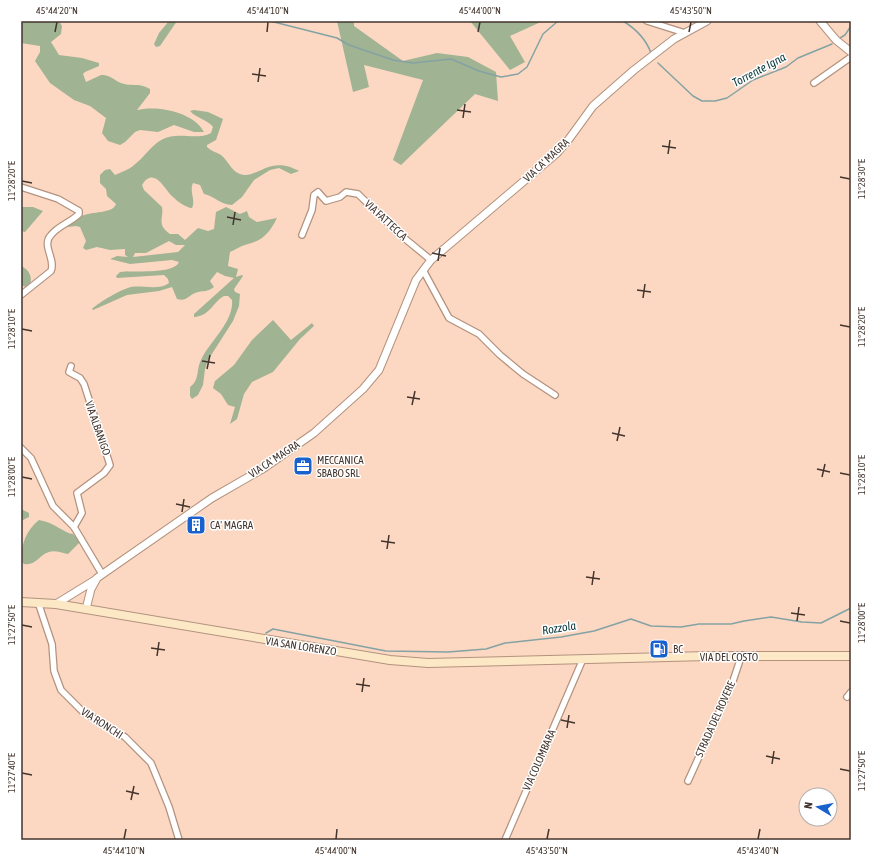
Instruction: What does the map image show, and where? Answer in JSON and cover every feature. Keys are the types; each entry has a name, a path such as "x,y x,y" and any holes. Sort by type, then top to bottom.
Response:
{"main road":[{"name":"VIA SAN LORENZO","path":"21,602 56,604 390,660 428,663 584,659"},
{"name":"VIA DEL COSTO","path":"584,659 851,656"}],"street":[{"path":"647,21 685,33"},
{"name":"VIA CA' MAGRA","path":"56,604 100,576 212,498 264,468 314,433 363,389 379,370 411,293 423,270 431,260 558,152 570,140 593,106 634,70 685,33 707,21"},
{"path":"820,21 832,36 851,52"},
{"path":"814,83 851,57"},
{"path":"21,187 58,199 79,211 79,214 51,234 47,244 52,261 51,271 21,295"},
{"name":"VIA FATTECCA","path":"302,235 312,210 314,195 318,192 326,201 332,201 346,192 358,194 398,233 431,260"},
{"path":"423,270 433,285 449,318 479,334 500,355 523,374 555,395"},
{"name":"VIA ALBANIGO","path":"71,366 69,372 80,378 84,384 110,465 104,473 77,493 82,513 74,527"},
{"path":"21,448 31,458 53,506 74,527 100,576 91,589 82,609"},
{"path":"81,588 77,591 75,597 82,609"},
{"name":"VIA RONCHI","path":"38,602 52,644 54,671 61,690 83,712 128,740 151,763 169,807 179,840"},
{"name":"STRADA DEL ROVERE","path":"688,781 732,684 741,657"},
{"name":"VIA COLOMBARA","path":"505,840 584,659"}],"green space":[{"path":"21,21 59,21 62,26 61,34 51,42 59,55 82,58 99,63 99,66 83,74 86,82 104,75 124,84 146,87 150,89 150,93 137,110 164,109 184,115 192,119 204,132 194,132 174,125 158,132 140,130 135,132 120,145 108,141 102,133 106,118 90,106 74,100 50,83 35,61 40,52 40,46 21,43"},
{"path":"169,21 177,21 160,46 156,47 154,44 159,33"},
{"path":"337,21 354,21 354,26 403,61 437,53 468,57 496,72 498,101 475,94 401,165 393,160 423,80 364,65 369,87 353,92"},
{"path":"470,21 543,21 510,36 525,62 510,70"},
{"path":"194,110 208,112 223,119 216,140 207,145 207,147 221,155 237,173 246,175 252,174 265,168 280,165 289,166 299,171 291,174 279,168 270,170 254,180 242,197 232,205 224,204 204,194 200,185 193,183 192,208 184,206 155,178 151,177 146,179 142,185 144,190 162,207 163,227 170,234 178,234 185,240 198,228 208,231 214,229 216,212 226,207 240,214 247,211 249,217 257,222 277,218 268,233 260,239 230,252 228,266 238,269 236,277 243,276 234,289 235,292 240,294 239,306 233,321 208,360 203,385 198,395 192,399 190,396 190,387 197,378 201,360 221,331 229,316 232,308 232,300 228,296 224,296 204,314 194,317 194,314 234,278 217,272 210,281 214,287 209,290 195,293 183,300 177,299 172,287 159,291 127,295 93,310 92,309 95,306 105,299 127,288 160,287 169,283 168,279 164,275 117,278 116,276 120,272 169,269 176,266 179,262 172,260 130,264 110,259 117,256 128,257 125,255 125,249 110,250 97,247 86,250 83,248 86,241 80,227 68,227 68,225 86,214 106,211 114,207 116,204 107,196 106,189 100,183 100,175 105,170 110,169 115,175 127,170 138,162 155,144 163,139 175,136 199,136 211,133 213,127 190,111","holes":["169,241 176,245 185,245 178,252 133,257 135,253 146,253"]},
{"path":"21,207 33,207 43,211 25,232 21,231"},
{"path":"21,266 29,272 31,278 28,288 21,285"},
{"path":"273,320 291,340 312,323 314,326 300,339 273,372 252,382 244,394 237,419 230,424 235,407 228,405 221,394 213,388 215,381 234,365 252,340"},
{"path":"21,509 29,513 29,517 21,521"},
{"path":"39,520 50,523 66,532 73,534 80,542 68,554 51,551 35,562 24,564 21,561 25,538 34,524"}],"waterway":[{"name":"Torrente Igna","path":"270,21 337,38 349,45 393,60 413,63 451,59 479,71 501,77 518,74 527,67 543,34 558,21"},
{"name":"Torrente Igna","path":"623,21 640,35 651,53"},
{"name":"Torrente Igna","path":"840,38 845,35 851,26"},
{"name":"Torrente Igna","path":"658,63 693,96 702,101 715,101 727,98 753,80 786,67 798,58 832,44"},
{"name":"Rozzola","path":"266,633 273,629 386,651 448,652 486,649 505,643 561,637 594,631 631,619 651,626 681,627 699,624 731,624 771,617 802,622 821,623 851,608"}],"place":[{"name":"MECCANICA SBABO SRL","path":"303,466"},
{"name":"CA' MAGRA","path":"196,525"},
{"name":"BC","path":"659,649"}]}
